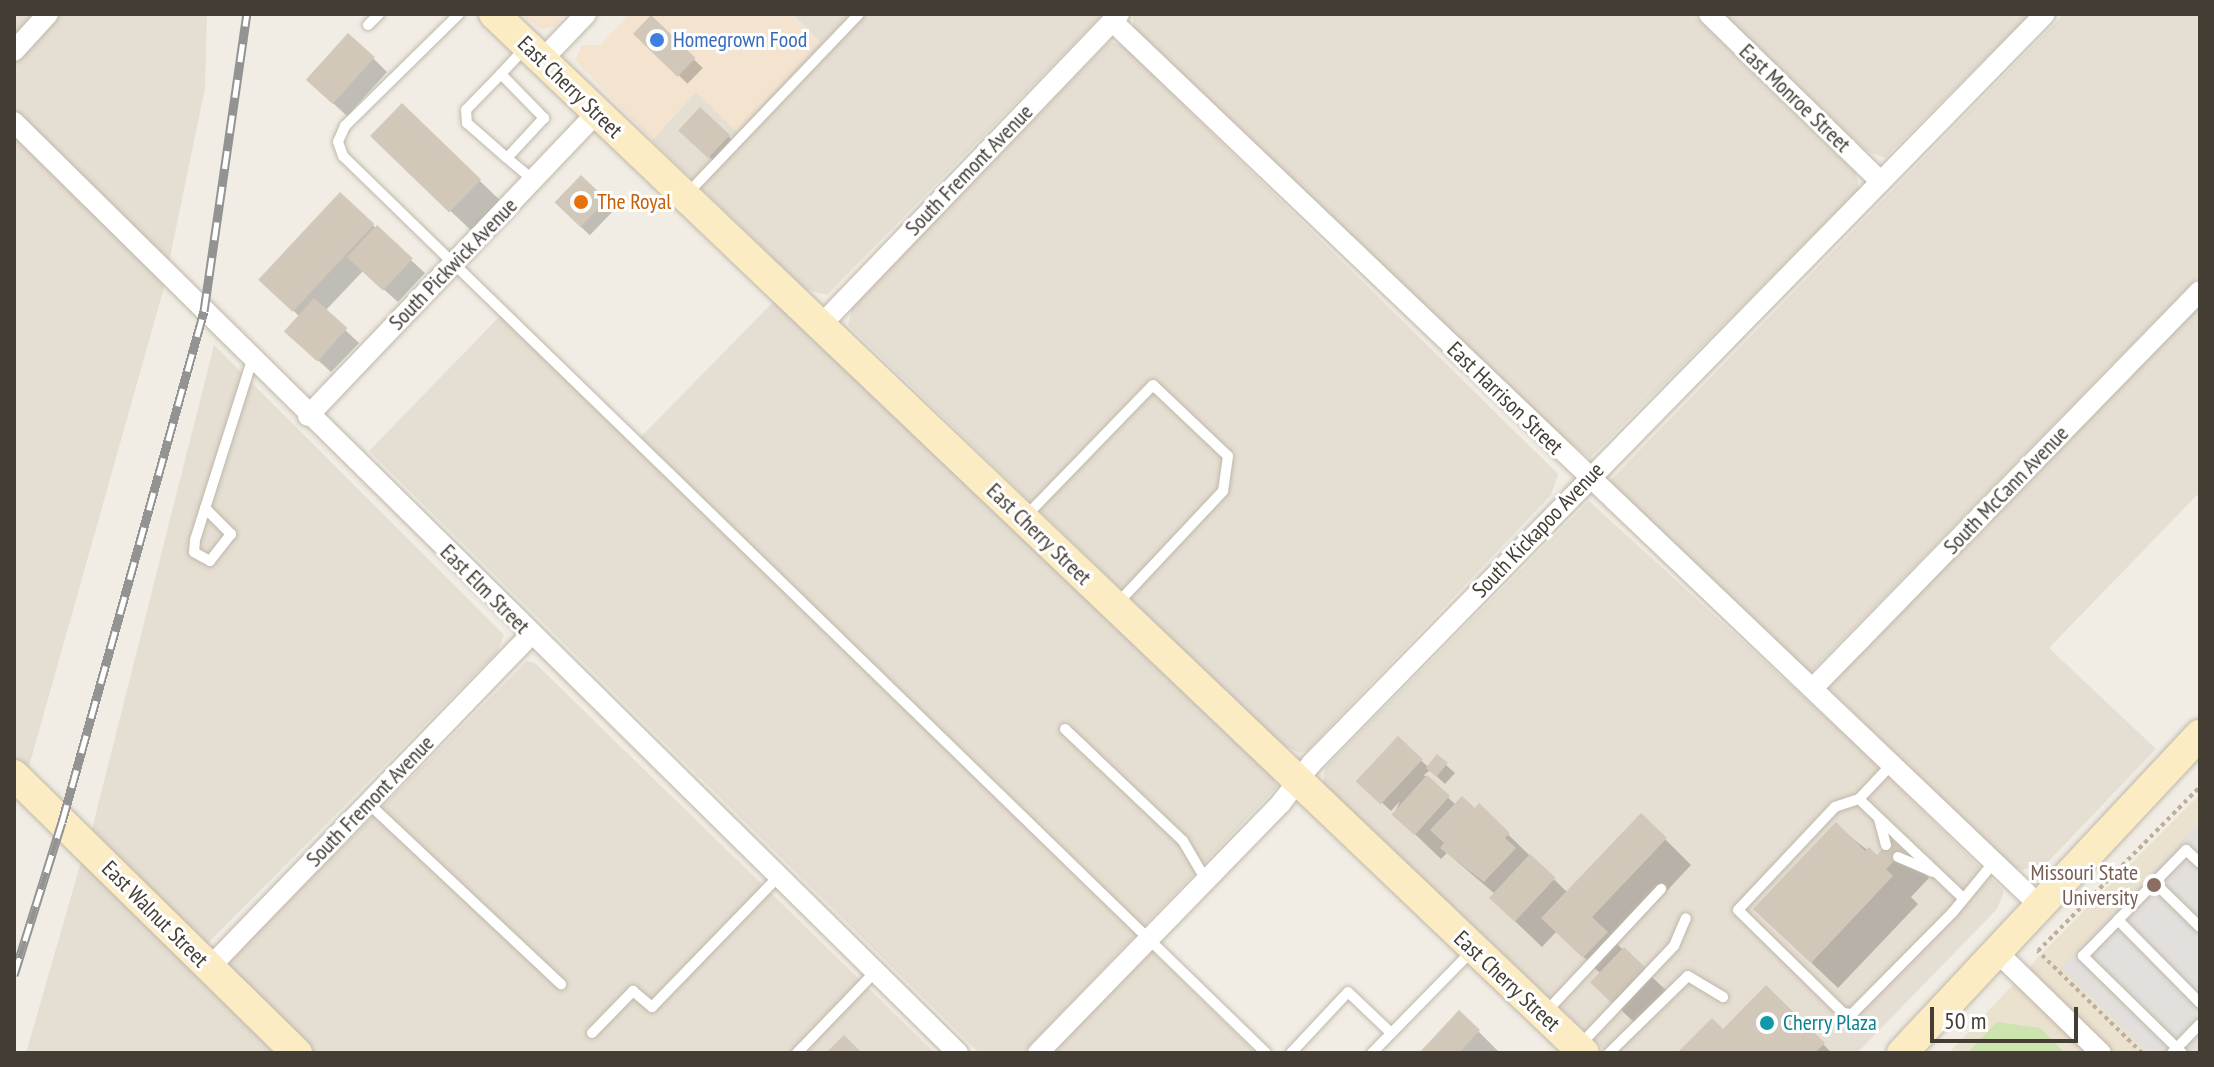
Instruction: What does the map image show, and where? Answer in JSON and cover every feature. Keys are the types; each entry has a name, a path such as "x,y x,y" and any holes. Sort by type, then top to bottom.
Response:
{"street":[{"path":"14,51 48,14"},
{"name":"East Cherry Street","path":"494,14 1582,1051"},
{"path":"535,53 586,14"},
{"name":"East Monroe Street","path":"1709,14 1881,182"},
{"name":"South Kickapoo Avenue","path":"1038,1053 1589,479 2045,14"},
{"name":"South Fremont Avenue","path":"820,326 1116,17"},
{"name":"East Harrison Street","path":"1116,17 1589,479 2039,905"},
{"name":"South Pickwick Avenue","path":"308,416 597,113"},
{"name":"East Elm Street","path":"14,122 308,416 958,1053"},
{"name":"South McCann Avenue","path":"1813,688 2200,291"},
{"name":"South Fremont Avenue","path":"210,967 531,635"},
{"path":"1902,1053 1995,950 2200,735"},
{"name":"East Walnut Street","path":"14,775 297,1053"},
{"path":"1995,950 2101,1053"}],"lane":[{"path":"368,25 379,14"},
{"path":"459,14 345,126 338,142 343,156 1150,938 1259,1051"},
{"path":"684,196 859,14"},
{"path":"533,180 467,123 466,110 501,74 535,53"},
{"path":"501,74 544,118 507,158"},
{"path":"205,508 231,534 210,561 194,552 205,508 252,360"},
{"path":"1023,519 1153,385 1228,456 1223,491 1114,607"},
{"path":"1065,729 1183,841 1206,880"},
{"path":"1892,764 1859,799 1835,807 1738,910 1843,1013 1852,1014 1953,912 1961,896 1994,862"},
{"path":"1859,799 1961,896"},
{"path":"368,803 561,984"},
{"path":"1878,817 1886,845"},
{"path":"2200,863 2186,850 2083,956 2177,1051 2200,1024"},
{"path":"1898,857 1937,873"},
{"path":"592,1033 633,991 652,1007 778,877"},
{"path":"2155,883 2200,927"},
{"path":"1543,1015 1661,889"},
{"path":"1582,1051 1674,946 1686,918"},
{"path":"2118,920 2200,1003"},
{"path":"1372,1053 1473,950"},
{"path":"797,1053 875,972"},
{"path":"1609,1053 1688,976 1723,997"},
{"path":"1291,1053 1348,992 1391,1033"}],"shaded area":[{"path":"14,14 207,14 205,88 163,291 26,777 14,765"},
{"path":"520,14 565,14 555,26 542,29"},
{"path":"630,14 791,14 820,42 737,132 696,92 652,140 575,60 582,45 600,45"},
{"path":"792,14 1103,14 827,295 805,289 652,140 696,92 737,131 820,42"},
{"path":"1133,14 1693,14 1856,173 1859,189 1590,458 1553,430 1133,27"},
{"path":"1723,14 2030,14 1885,158 1866,151"},
{"path":"2064,14 2200,14 2200,275 1810,673 1608,483"},
{"path":"1110,41 1126,48 1558,474 1551,495 1307,751 1299,753 1279,743 848,325 853,304"},
{"path":"774,301 1273,778 1277,787 1023,1053 979,1053 369,451 500,316 634,444"},
{"path":"2200,304 2200,492 2049,648 2156,749 2046,864 2022,870 2010,865 1828,688"},
{"path":"214,345 504,635 497,652 206,945 90,837"},
{"path":"1589,501 1864,752 2004,891 1997,909 1857,1053 1608,1053 1323,784 1325,768"},
{"path":"527,661 535,663 935,1053 308,1053 227,963"},
{"name":"Missouri State University","path":"2200,794 2200,1053 1949,1053 2050,945"},
{"path":"2200,822 2200,1053 2148,1053 2061,968"},
{"path":"81,862 275,1053 26,1053"},
{"path":"1152,951 1256,1053 1052,1053"}],"green space":[{"path":"1997,1022 2040,1028 2065,1053 1967,1053"}],"building":[{"path":"651,15 696,58 678,77 633,34"},
{"path":"348,33 375,57 333,104 306,80"},
{"path":"402,103 481,179 449,213 370,136"},
{"path":"700,107 730,135 708,158 678,130"},
{"name":"The Royal","path":"581,175 607,200 580,227 555,202"},
{"path":"340,192 374,224 293,312 258,280"},
{"path":"377,225 413,258 383,291 347,257"},
{"path":"314,298 347,328 317,362 284,331"},
{"path":"1398,736 1423,759 1381,805 1356,781"},
{"path":"1437,754 1448,763 1437,777 1426,768"},
{"path":"1427,775 1450,796 1415,835 1392,814"},
{"path":"1462,796 1475,808 1479,803 1510,833 1505,838 1516,848 1484,882 1440,848 1444,843 1430,830"},
{"path":"1641,813 1667,838 1592,917 1608,932 1583,958 1541,918"},
{"path":"1836,822 1865,851 1869,847 1877,855 1892,839 1904,851 1886,869 1893,876 1811,963 1753,909"},
{"path":"1530,854 1556,878 1515,922 1489,898"},
{"path":"1624,947 1646,968 1612,1003 1590,982"},
{"name":"Cherry Plaza","path":"1766,985 1825,1043 1815,1053 1677,1053 1712,1018 1723,1029"},
{"path":"1459,1010 1480,1030 1459,1053 1419,1053"},
{"path":"844,1035 862,1053 826,1053"}],"railway":[{"path":"14,975 62,822 204,311 247,14"}],"place":[{"name":"Homegrown Food","path":"657,40"},
{"name":"The Royal","path":"581,202"},
{"name":"Missouri State University","path":"2154,885"},
{"name":"Cherry Plaza","path":"1767,1023"}]}
